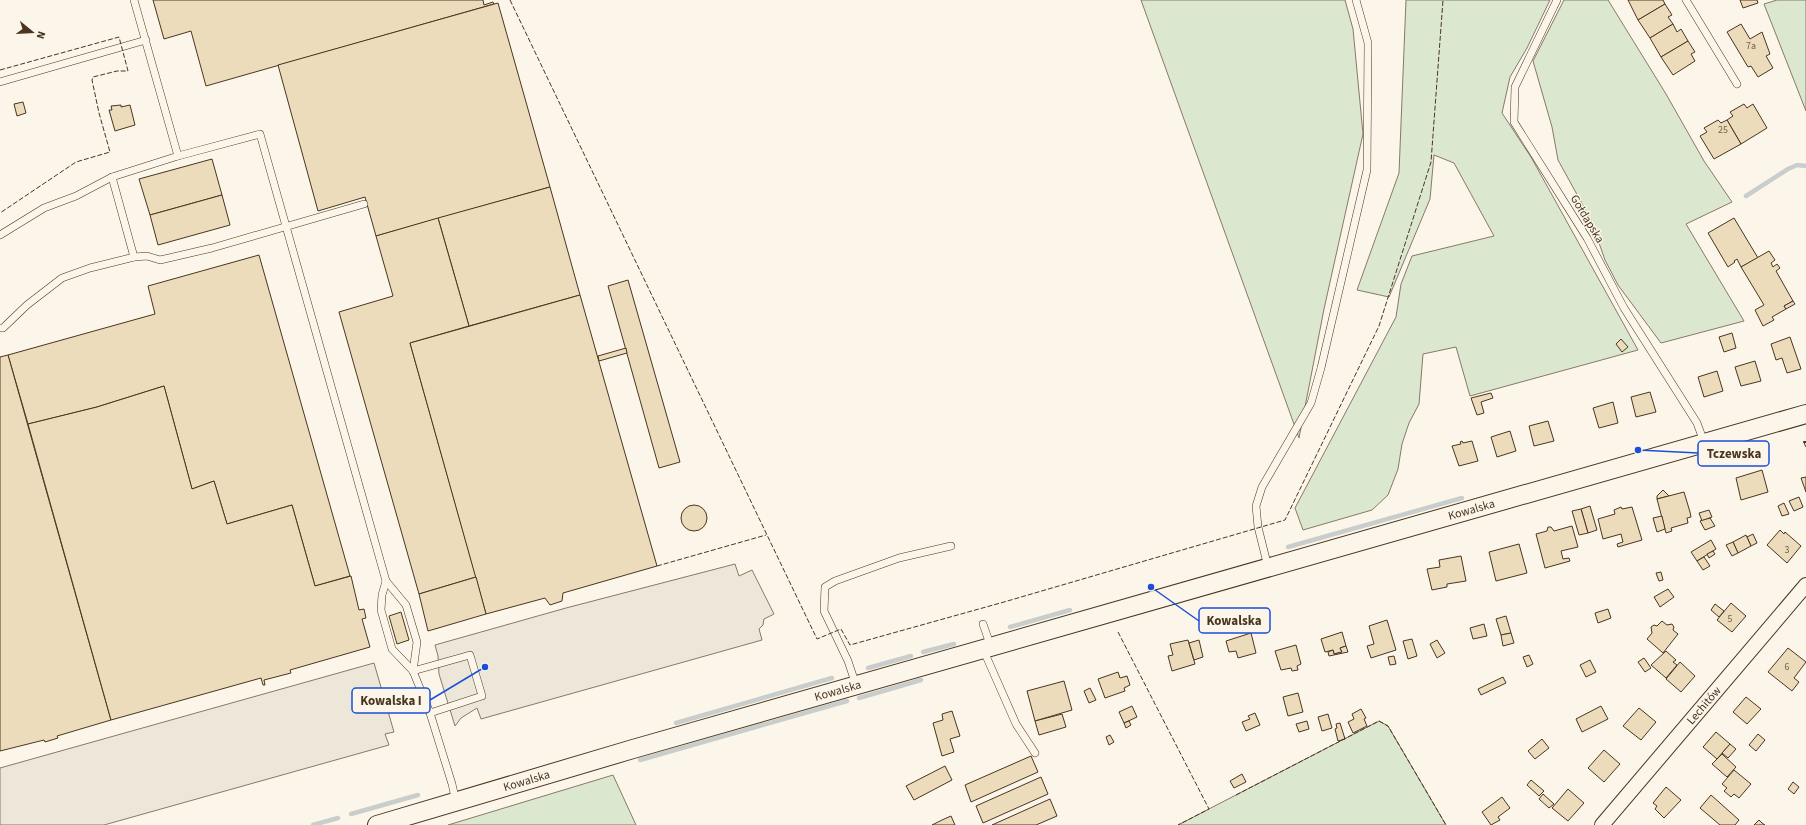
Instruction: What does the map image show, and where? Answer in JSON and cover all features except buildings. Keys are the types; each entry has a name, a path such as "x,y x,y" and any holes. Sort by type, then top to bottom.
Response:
{"street":[{"name":"Kowalska","path":"377,825 633,749 1806,414"},
{"name":"Lechitów","path":"1602,825 1806,585"}],"lane":[{"path":"134,0 178,156"},
{"path":"1268,567 1258,527 1256,506 1262,487 1311,403 1321,368 1367,170 1368,43 1356,0"},
{"name":"Gołdapska","path":"1557,0 1515,87 1514,122 1587,238 1624,308 1696,423 1704,443"},
{"path":"1686,0 1738,84"},
{"path":"0,82 146,40"},
{"path":"0,235 44,208 76,196 112,177 178,156 260,134 386,581 406,604 413,627 417,642 413,671"},
{"path":"112,177 134,258"},
{"path":"0,328 3,328 31,302 62,278 90,268 147,256 160,260 364,204"},
{"path":"856,686 848,661 824,611 825,587 835,581 887,562 951,546"},
{"path":"386,581 382,595 381,610 392,649 413,671 430,713 452,784 456,802"},
{"path":"983,624 987,648 1016,724 1035,753"},
{"path":"413,671 470,655 482,696 430,713"}],"green space":[{"path":"1141,0 1345,0 1353,29 1363,134 1324,309 1299,438"},
{"path":"1406,0 1550,0 1527,48 1510,77 1502,113 1531,157 1638,350 1470,396 1456,347 1423,354 1419,404 1409,423 1402,444 1398,469 1388,495 1372,510 1303,530 1295,508 1396,317 1401,284 1412,256 1494,236 1454,163 1434,155 1430,199 1389,297 1357,290 1399,173"},
{"path":"1564,0 1608,0 1666,94 1704,161 1732,202 1686,224 1744,321 1661,343 1618,285 1605,260 1591,220 1558,160 1552,127 1533,61"},
{"path":"1777,0 1806,0 1806,111 1764,4"},
{"path":"1379,721 1388,726 1446,825 1178,825"},
{"path":"613,775 636,825 448,825"}],"shaded area":[{"path":"735,564 739,576 752,570 774,614 764,619 763,625 759,629 762,640 481,719 477,708 461,718 455,726 439,674 438,656 435,645 566,608"},
{"path":"374,663 394,732 385,734 389,745 104,825 0,825 0,768"}],"waterway":[{"path":"1746,196 1788,169 1797,165 1806,166"},
{"path":"1288,547 1462,498"},
{"path":"1010,627 1070,610"},
{"path":"923,652 954,644"},
{"path":"868,668 911,656"},
{"path":"676,723 832,678"},
{"path":"859,698 921,680"},
{"path":"640,760 847,701"},
{"path":"351,814 418,795"},
{"path":"313,825 338,818"}],"fence":[{"path":"510,0 817,639 841,629 850,645 1004,602 1285,520 1379,326 1431,162 1443,0"},
{"path":"0,70 119,37 128,71 117,71 93,77 92,80 99,113 110,152 76,162 0,213"},
{"path":"1804,442 1806,448"},
{"path":"657,566 766,535"},
{"path":"1118,632 1209,809 1178,825"},
{"path":"1236,795 1379,721 1388,726 1446,825"}],"place":[{"name":"Tczewska","path":"1638,450"},
{"name":"Kowalska","path":"1151,587"},
{"name":"Kowalska I","path":"485,667"}]}
